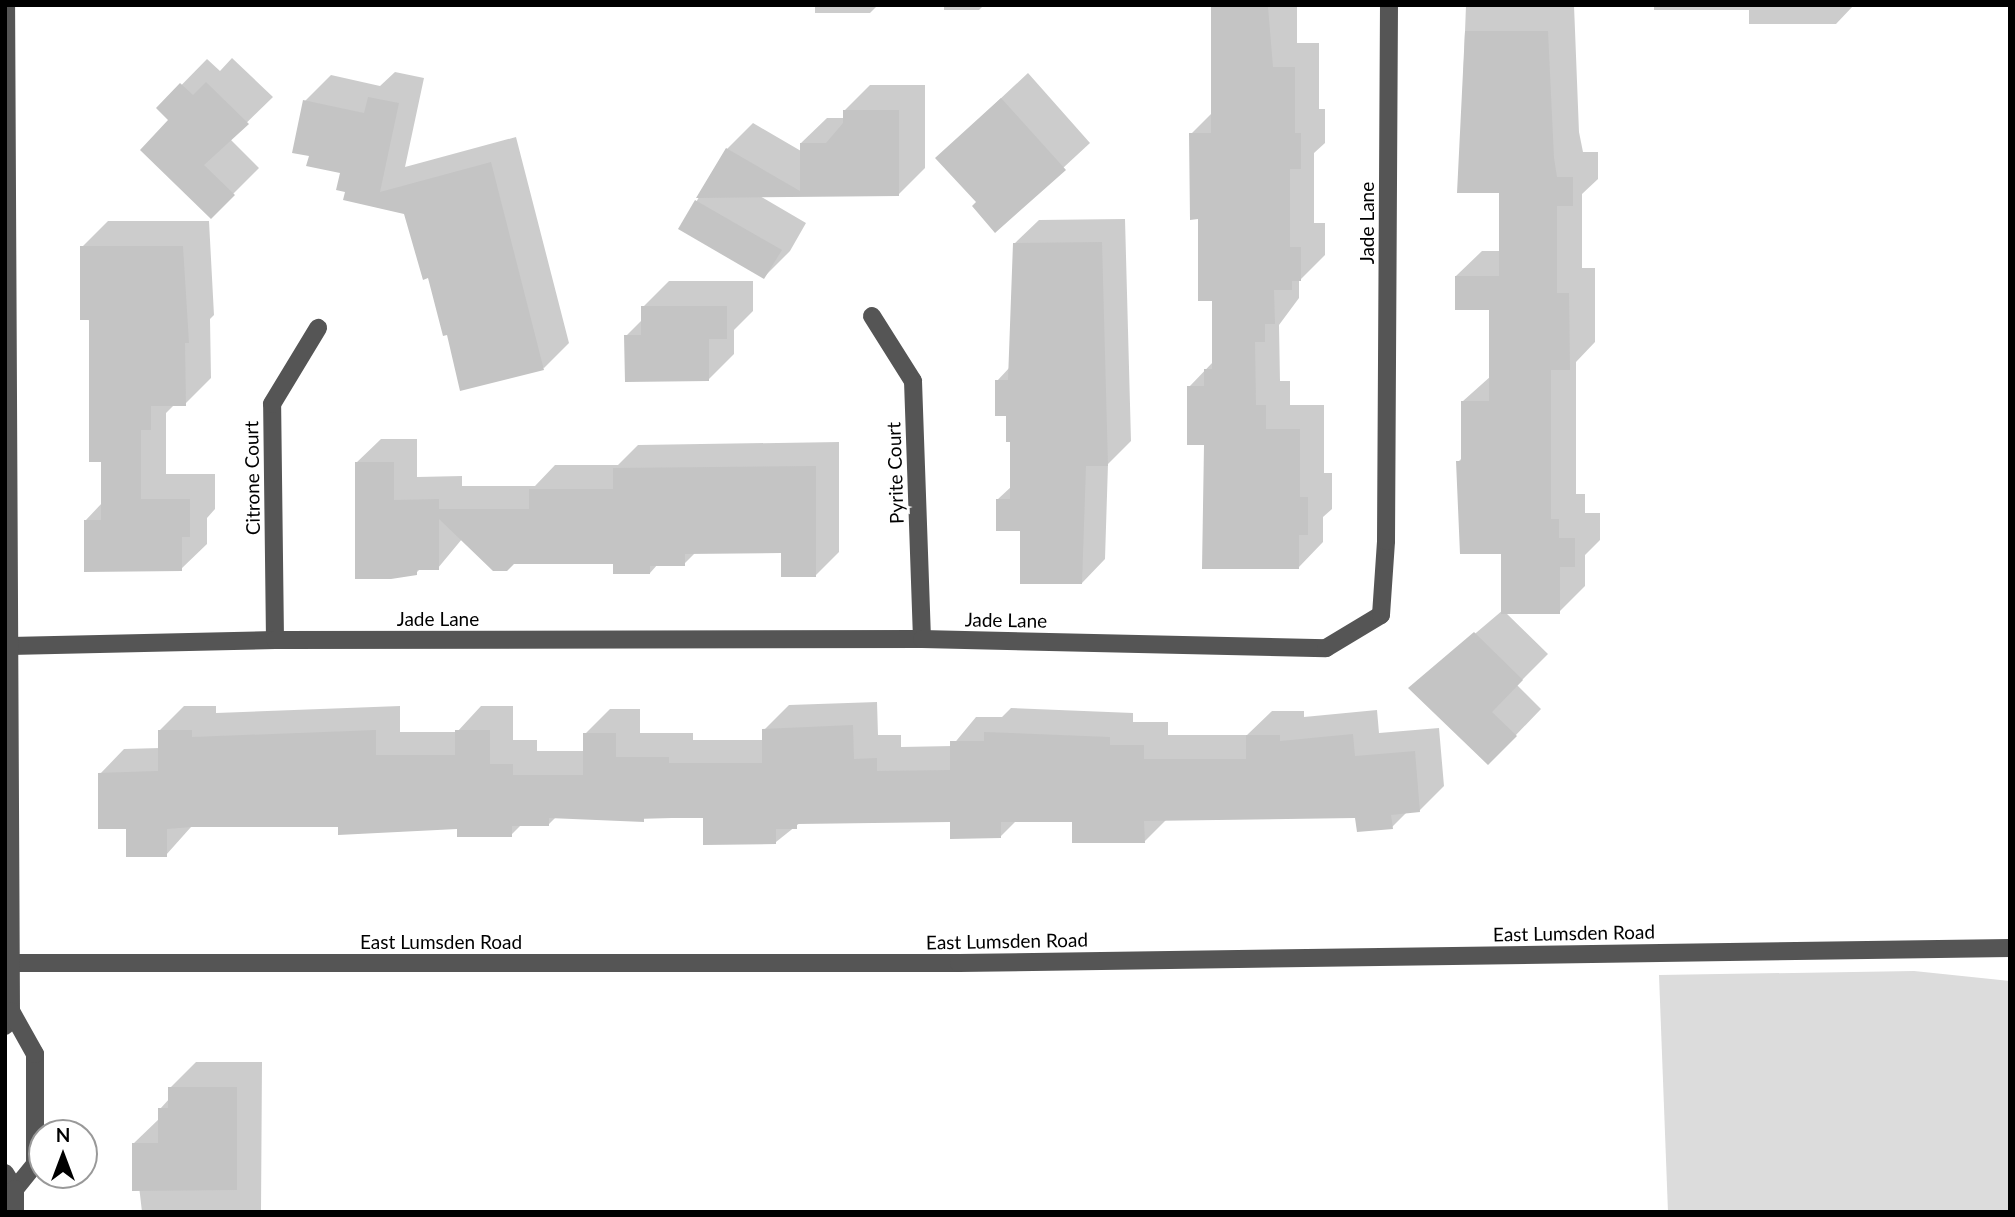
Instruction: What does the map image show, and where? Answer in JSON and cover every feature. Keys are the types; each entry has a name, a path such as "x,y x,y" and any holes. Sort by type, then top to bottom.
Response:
{"street":[{"path":"6,5 10,646 8,1019 35,1055 35,1164 10,1181 15,1212"},
{"name":"Jade Lane","path":"10,646 275,640 922,639 1326,648 1381,615 1387,527 1389,5"},
{"name":"Pyrite Court","path":"872,316 913,381 922,639"},
{"name":"Citrone Court","path":"275,640 272,404 318,328"},
{"name":"East Lumsden Road","path":"8,963 959,963 2010,948"}],"shaded area":[{"path":"1914,971 2010,981 2010,1212 1668,1212 1659,975"}],"building":[{"path":"1211,7 1268,7 1273,67 1295,67 1295,133 1301,133 1301,169 1290,169 1290,247 1301,247 1301,281 1292,281 1292,290 1274,290 1275,324 1265,324 1265,342 1255,342 1256,405 1266,405 1266,429 1300,429 1300,497 1308,497 1308,535 1299,535 1299,569 1202,569 1204,445 1187,445 1187,386 1204,386 1204,369 1212,369 1212,301 1198,301 1198,219 1190,220 1189,133 1211,133"},
{"path":"1465,31 1548,31 1557,177 1573,177 1573,206 1557,206 1557,293 1569,293 1570,370 1551,370 1551,519 1559,519 1559,538 1575,538 1575,567 1560,567 1560,614 1501,614 1501,554 1460,554 1456,461 1461,461 1461,401 1489,401 1489,310 1455,310 1455,276 1499,276 1499,193 1457,193"},
{"path":"206,82 249,124 204,165 235,195 211,219 140,150 168,120 156,108 180,83 193,95"},
{"path":"368,97 399,103 380,192 491,162 544,370 460,391 447,335 443,336 428,278 423,280 404,214 343,200 345,192 336,190 340,173 306,166 309,156 292,153 303,100 364,113"},
{"path":"1001,98 1066,170 995,233 972,206 976,202 935,158"},
{"path":"843,110 899,110 899,196 696,198 726,148 800,191 800,143 826,143 843,123"},
{"path":"695,200 782,250 764,279 678,229"},
{"path":"1102,242 1108,466 1086,466 1082,584 1020,584 1020,531 996,531 996,499 1010,499 1010,442 1006,442 1006,416 995,416 995,380 1008,380 1013,243"},
{"path":"80,246 183,246 189,343 185,343 186,406 151,406 151,430 141,430 141,499 190,499 190,537 182,537 182,571 84,572 84,520 101,520 101,462 89,462 89,320 80,320"},
{"path":"641,306 727,306 727,339 709,339 709,381 625,382 624,335 641,335"},
{"path":"355,462 394,462 394,500 439,499 439,509 529,509 529,489 613,489 613,468 816,466 816,577 781,577 781,553 685,554 685,566 650,566 650,574 613,574 613,564 514,564 507,571 493,571 439,519 439,570 417,570 417,575 391,579 355,579"},
{"path":"1474,632 1523,680 1492,712 1517,736 1488,765 1408,688"},
{"path":"853,725 854,759 877,758 877,771 950,770 950,741 984,741 984,732 1110,737 1110,745 1144,745 1144,759 1246,759 1246,735 1280,735 1280,741 1353,734 1355,756 1415,751 1420,812 1391,815 1393,829 1357,832 1355,818 1144,821 1145,843 1072,843 1072,822 1001,822 1001,838 950,839 950,822 797,824 797,829 776,829 776,844 703,845 703,818 644,818 644,822 549,818 549,826 512,826 512,837 457,837 457,829 338,835 338,827 192,827 167,829 167,857 126,857 126,829 98,829 98,773 158,771 158,730 192,730 192,737 376,730 376,755 455,755 455,730 490,730 490,764 513,764 513,775 583,775 583,733 616,733 616,757 669,757 669,763 762,763 762,729"},
{"path":"168,1087 237,1087 237,1190 132,1191 132,1143 158,1143 158,1108 168,1108"}]}
